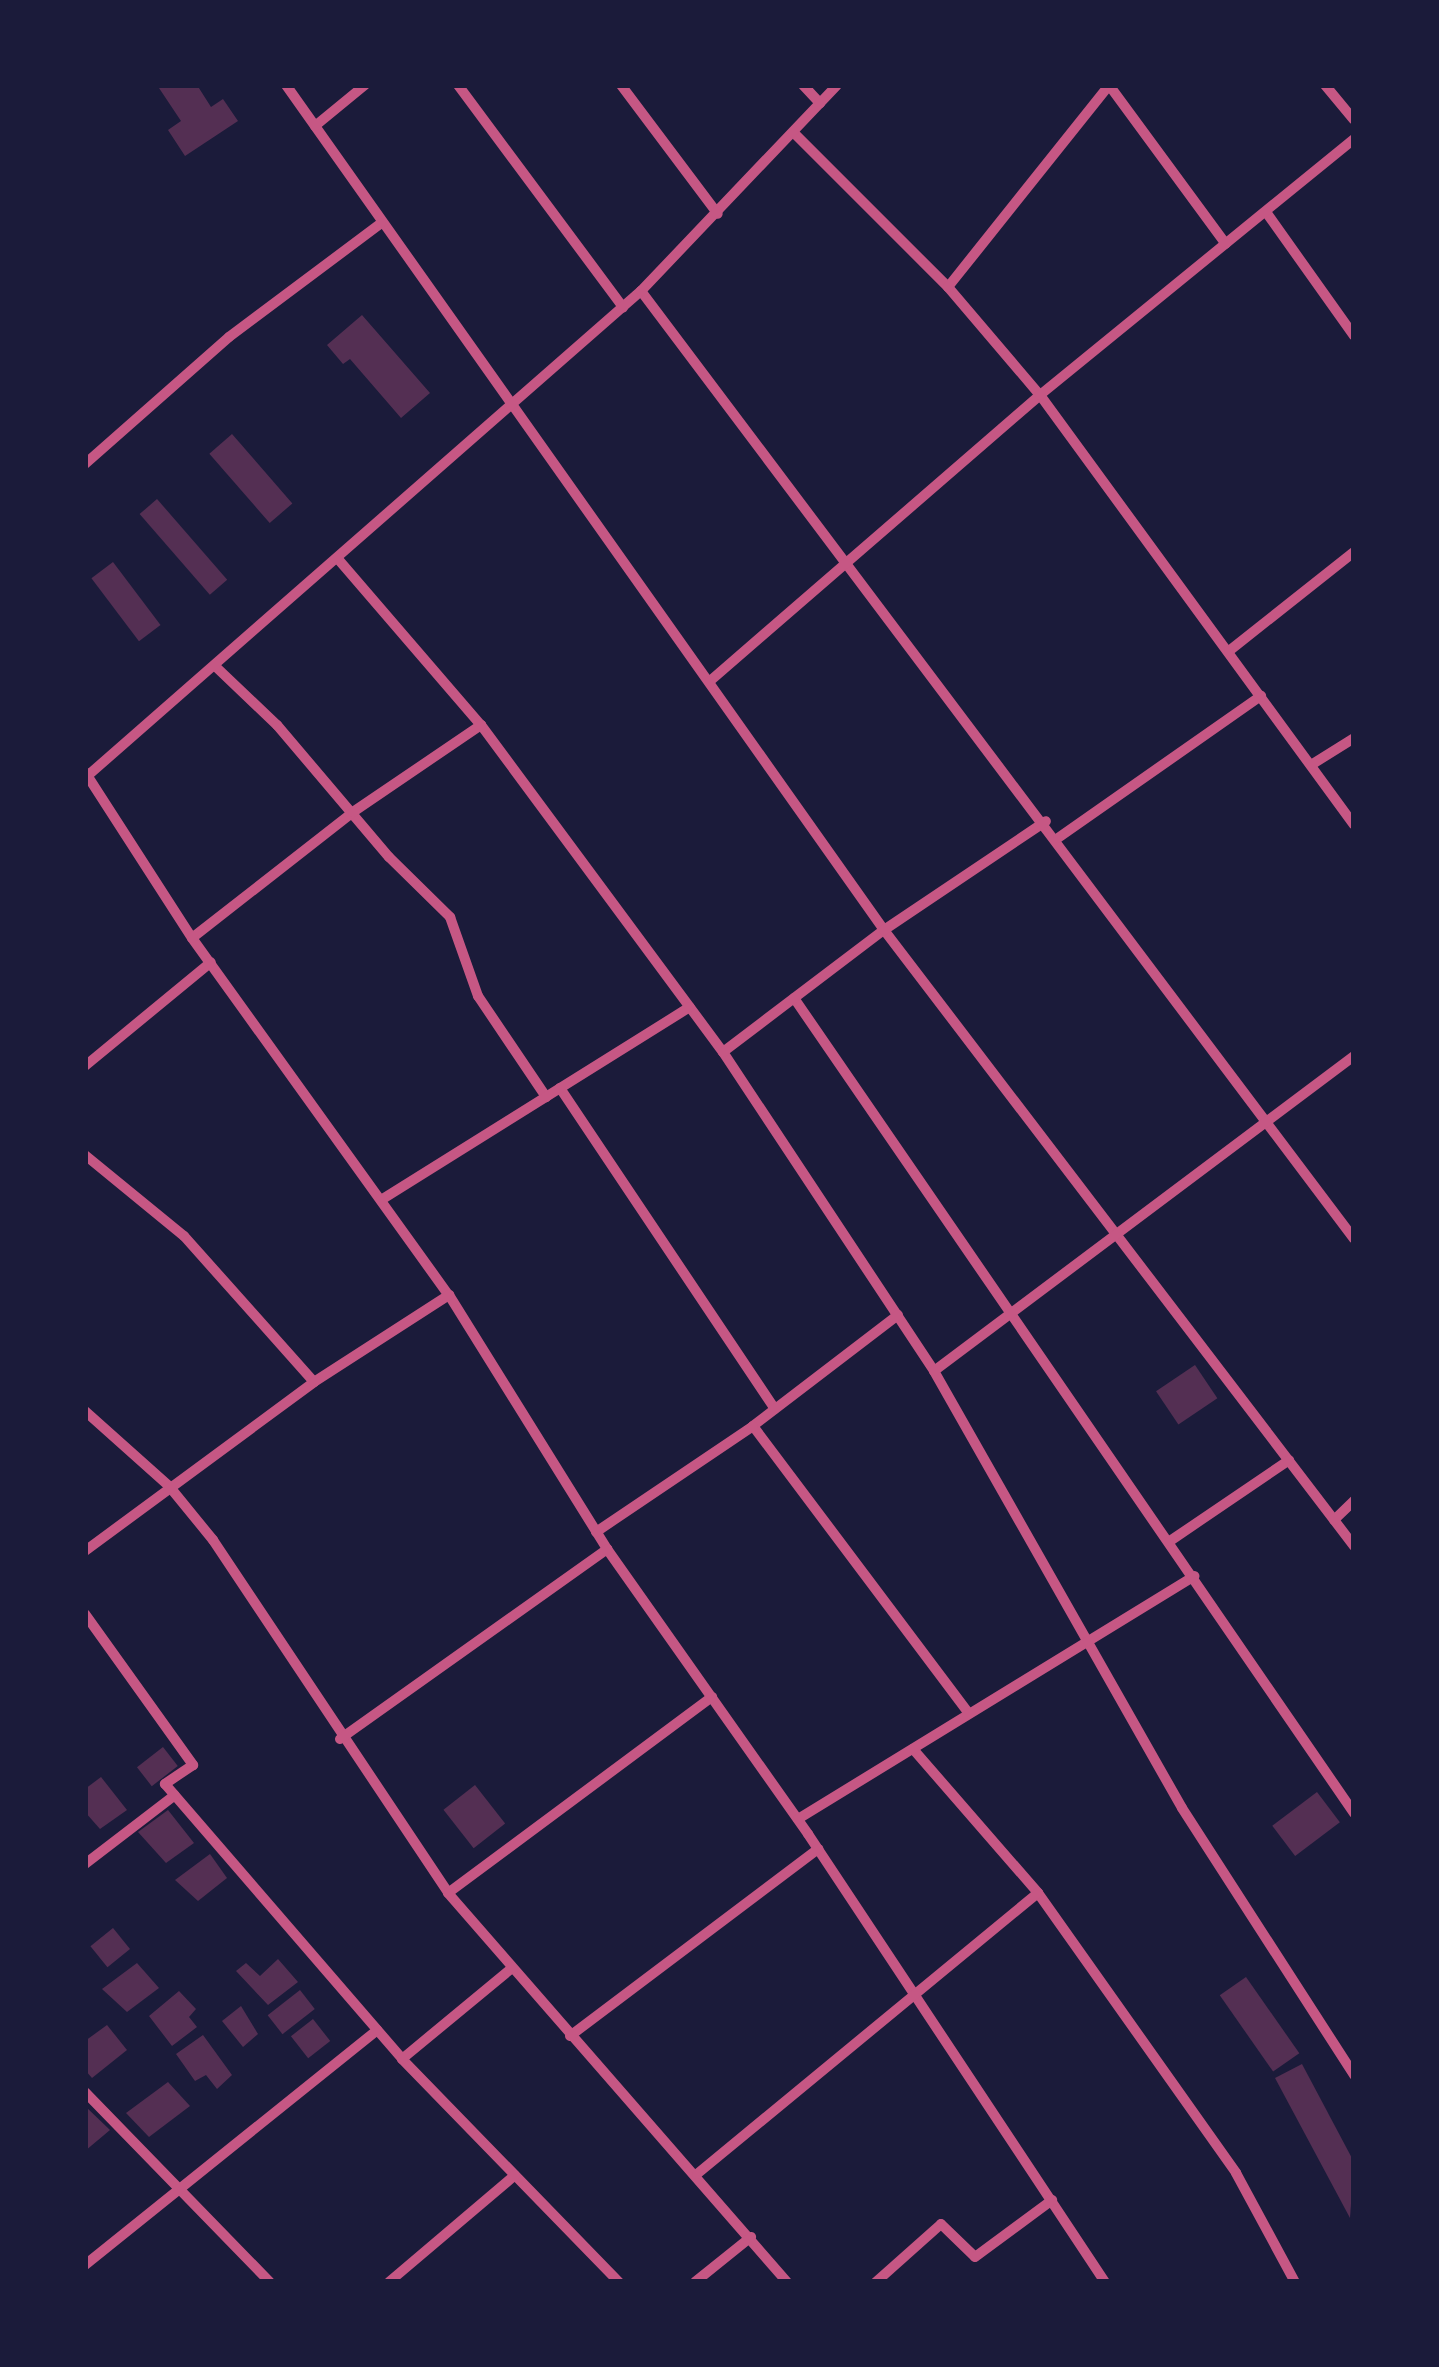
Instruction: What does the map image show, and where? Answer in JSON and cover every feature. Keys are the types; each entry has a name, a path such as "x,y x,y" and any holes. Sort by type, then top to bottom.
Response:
{"street":[{"path":"286,85 507,405 710,681 884,930 1120,1232 1354,1546"},
{"path":"315,126 365,85"},
{"path":"458,85 623,306"},
{"path":"621,85 718,214"},
{"path":"803,85 820,104"},
{"path":"837,85 641,291 86,776 192,938 449,1295 607,1549 798,1819 1105,2282"},
{"path":"948,288 1109,85 1226,244"},
{"path":"1325,85 1354,120"},
{"path":"794,133 948,288 1040,394 1354,825"},
{"path":"710,681 852,564 1040,394 1354,139"},
{"path":"1266,212 1354,336"},
{"path":"85,464 229,337 380,224"},
{"path":"641,291 1046,821 1263,1121 1354,1239"},
{"path":"1229,652 1354,552"},
{"path":"338,559 481,724 722,1052 934,1372 1089,1636 1182,1808 1354,2075"},
{"path":"215,666 277,725 450,916 478,996 546,1097"},
{"path":"1058,838 1261,696"},
{"path":"192,938 352,812 481,724"},
{"path":"1310,765 1354,738"},
{"path":"722,1052 884,930 1046,821"},
{"path":"85,1066 211,962"},
{"path":"794,998 1354,1813"},
{"path":"381,1200 690,1007"},
{"path":"934,1372 1354,1056"},
{"path":"560,1088 775,1409"},
{"path":"85,1155 184,1236 314,1382"},
{"path":"85,1551 168,1486 314,1382 449,1295"},
{"path":"596,1532 753,1426 898,1315"},
{"path":"85,1411 168,1486 213,1540 340,1739 448,1893 570,2036 697,2174 787,2282"},
{"path":"753,1426 968,1712"},
{"path":"1170,1541 1289,1460"},
{"path":"1334,1520 1354,1501"},
{"path":"340,1739 607,1549"},
{"path":"798,1819 1089,1636 1194,1576"},
{"path":"85,1614 193,1765 165,1784 402,2059 619,2282"},
{"path":"448,1893 712,1697"},
{"path":"913,1750 1038,1893 1236,2173 1295,2282"},
{"path":"85,1864 175,1795"},
{"path":"570,2036 818,1849"},
{"path":"697,2174 1038,1893"},
{"path":"402,2059 512,1968"},
{"path":"85,2265 377,2030"},
{"path":"85,2092 270,2282"},
{"path":"389,2282 515,2175"},
{"path":"876,2282 941,2224 974,2257 1052,2200"},
{"path":"695,2282 750,2236"}],"building":[{"path":"157,85 197,85 211,107 223,99 238,121 185,156 168,130 181,121"},
{"path":"362,315 430,393 401,418 350,359 343,364 327,345"},
{"path":"232,434 292,503 270,523 209,454"},
{"path":"157,499 227,580 210,595 140,514"},
{"path":"113,562 161,625 139,641 91,578"},
{"path":"1195,1365 1217,1398 1178,1424 1156,1391"},
{"path":"163,1747 178,1766 152,1786 137,1767"},
{"path":"101,1777 127,1810 100,1829 85,1812 85,1789"},
{"path":"475,1785 505,1824 474,1848 443,1810"},
{"path":"1317,1792 1340,1822 1295,1856 1272,1826"},
{"path":"168,1810 194,1843 166,1863 138,1832"},
{"path":"210,1854 227,1878 198,1901 175,1880"},
{"path":"113,1928 130,1949 107,1967 90,1946"},
{"path":"278,1959 298,1982 268,2005 236,1971 246,1963 260,1976"},
{"path":"137,1963 159,1988 127,2012 102,1989"},
{"path":"1246,1977 1299,2053 1273,2072 1220,1995"},
{"path":"300,1990 315,2009 282,2034 268,2015"},
{"path":"179,1991 196,2009 189,2017 197,2027 172,2046 149,2016"},
{"path":"241,2006 258,2034 243,2047 222,2021"},
{"path":"313,2019 330,2041 308,2058 291,2036"},
{"path":"107,2025 127,2050 92,2078 85,2070 85,2041"},
{"path":"203,2035 232,2075 217,2089 206,2075 195,2081 176,2054"},
{"path":"1302,2064 1354,2162 1350,2218 1275,2078"},
{"path":"168,2082 190,2106 149,2137 126,2113"},
{"path":"85,2106 110,2130 85,2151"}]}
